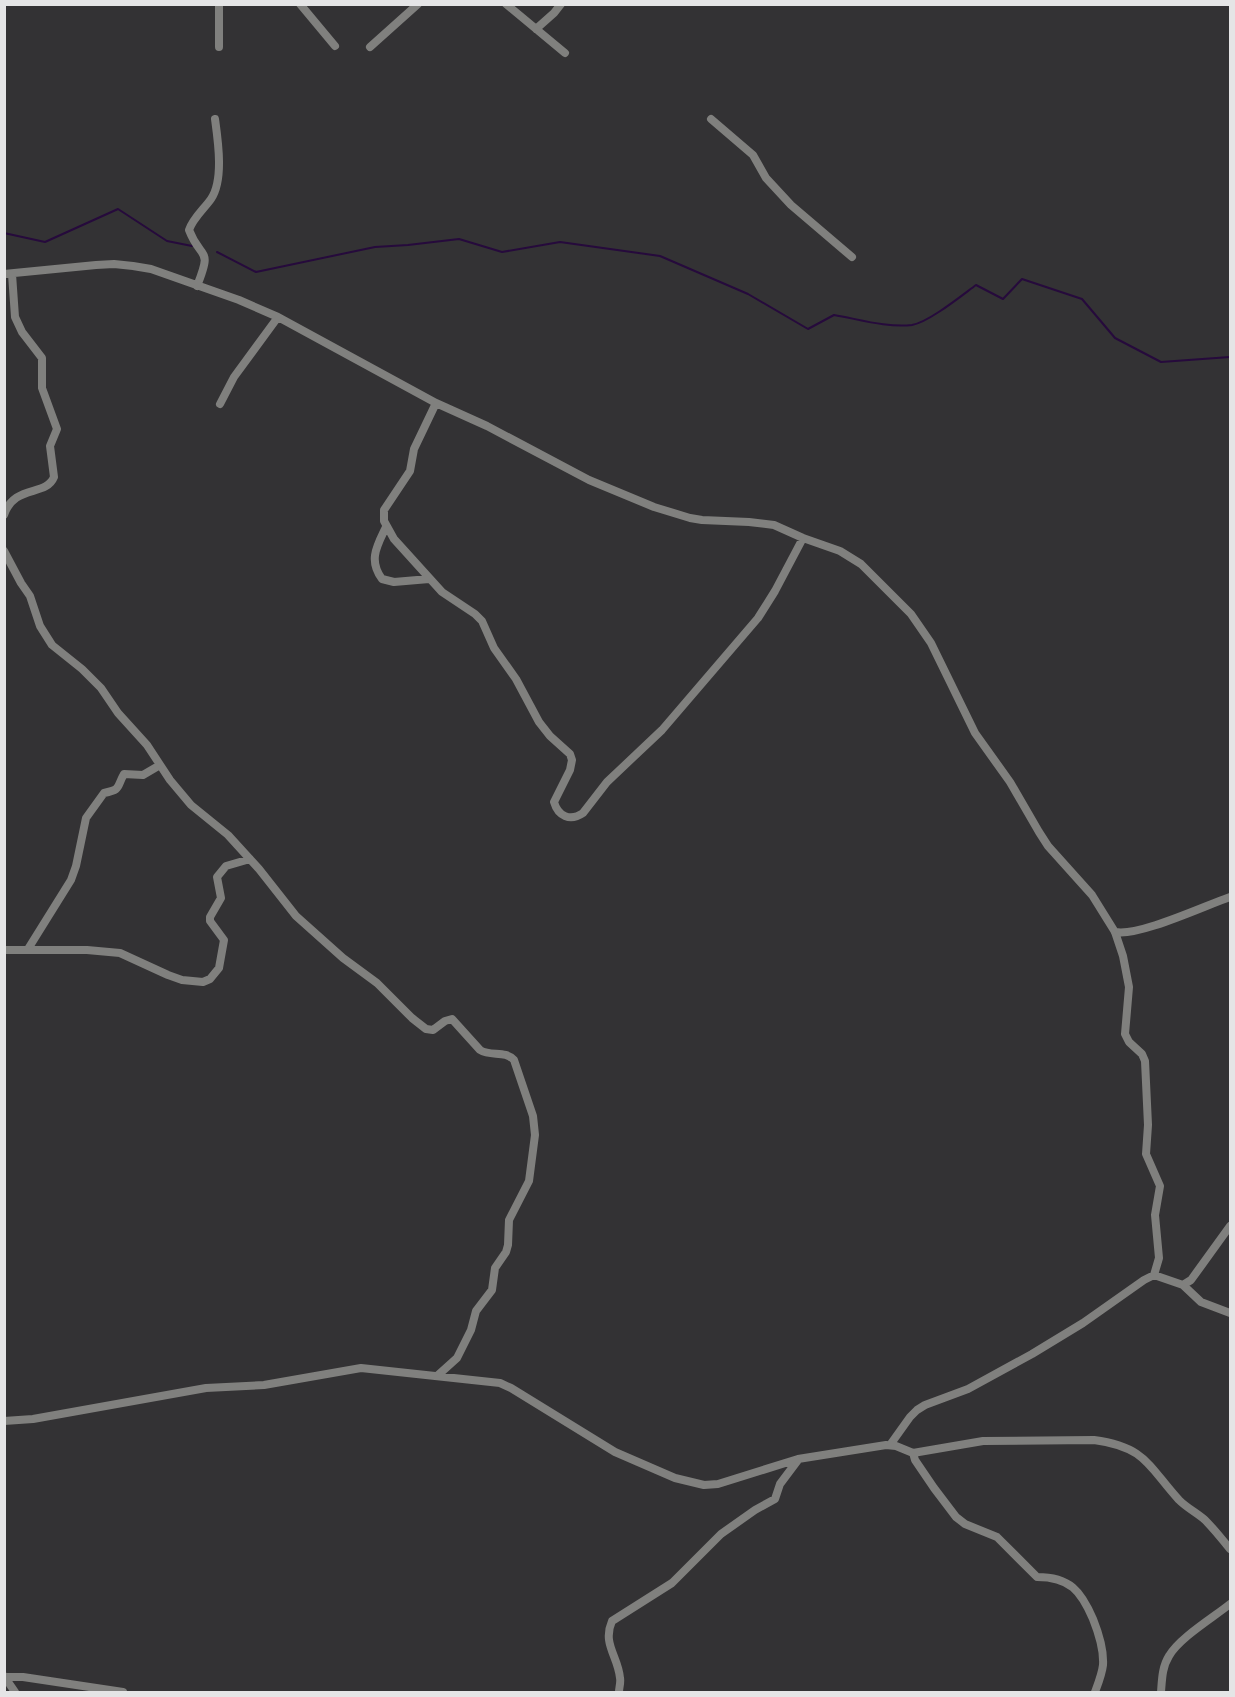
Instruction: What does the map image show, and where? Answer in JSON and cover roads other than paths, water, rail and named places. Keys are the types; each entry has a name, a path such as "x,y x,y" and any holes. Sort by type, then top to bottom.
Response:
{"street":[{"path":"219,4 219,47"},
{"path":"300,4 334,46"},
{"path":"370,47 418,4"},
{"path":"506,4 565,53"},
{"path":"536,28 561,4"},
{"path":"711,118 753,155 766,178 791,206 852,257"},
{"path":"197,286 205,267 206,256 189,230 217,187 219,154 215,119"},
{"path":"4,515 11,502 19,496 28,490 47,487 52,481 54,477 50,446 57,429 42,388 42,358 22,332 15,317 8,274 114,264 151,270 239,300 278,317 436,403 487,426 589,480 654,507 702,520 774,525 840,551 861,564 911,614 931,643 975,733 1010,782 1048,846 1092,895 1115,932 1129,987 1125,1034 1144,1058 1148,1125 1146,1158 1160,1183 1155,1215 1159,1258 1154,1275"},
{"path":"220,404 234,377 278,317"},
{"path":"436,403 414,449 410,471 384,510 386,527 429,579 448,598 475,614 482,621 494,648 516,679 539,723 570,754 572,760 570,770 554,802 556,810 562,816 569,818 583,813 607,782 663,730 746,633 770,599 803,538"},
{"path":"386,527 374,555 375,565 382,579 394,582 429,579"},
{"path":"4,551 30,596 40,626 52,645 101,688 191,805 224,831 296,916 343,958 376,983 420,1025 433,1030 452,1019 485,1053 507,1055 514,1060 532,1116 534,1135 529,1181 509,1220 508,1245 495,1268 492,1290 476,1311 471,1330 457,1358 437,1376"},
{"path":"28,949 71,880 76,866 82,829 92,807 104,793 119,788 124,774 143,775 160,765"},
{"path":"4,950 87,950 120,953 182,980 210,979 219,968 224,940 210,921 220,898 217,877 226,867 250,859"},
{"path":"1115,932 1124,934 1145,928 1230,897"},
{"path":"1183,1285 1200,1270 1230,1226"},
{"path":"890,1445 909,1417 917,1410 968,1389 1032,1354 1154,1275 1183,1285 1201,1302 1230,1313"},
{"path":"4,1421 33,1419 206,1388 264,1385 361,1368 500,1383 615,1452 692,1484 718,1484 798,1460 890,1445 913,1453 983,1441 1094,1440 1111,1443 1132,1451 1147,1461 1180,1501 1204,1520 1230,1549"},
{"path":"913,1453 915,1460 956,1517 965,1524 997,1537 1037,1578 1068,1584 1084,1598 1100,1634 1103,1666 1095,1692"},
{"path":"619,1692 621,1678 607,1632 612,1621 672,1583 721,1534 775,1499 780,1484 798,1460"},
{"path":"1161,1692 1163,1671 1169,1656 1184,1640 1230,1604"},
{"path":"5,1677 15,1692"},
{"path":"5,1677 23,1677 123,1692"}],"waterway":[{"path":"4,233 45,242 118,209 167,241 192,246"},
{"path":"217,252 256,272 375,247 459,239 502,252 560,242 660,256 748,294 808,329 834,315 883,324 912,325 936,314 976,285 1003,299 1022,279 1082,299 1115,338 1161,362 1230,357"}]}
